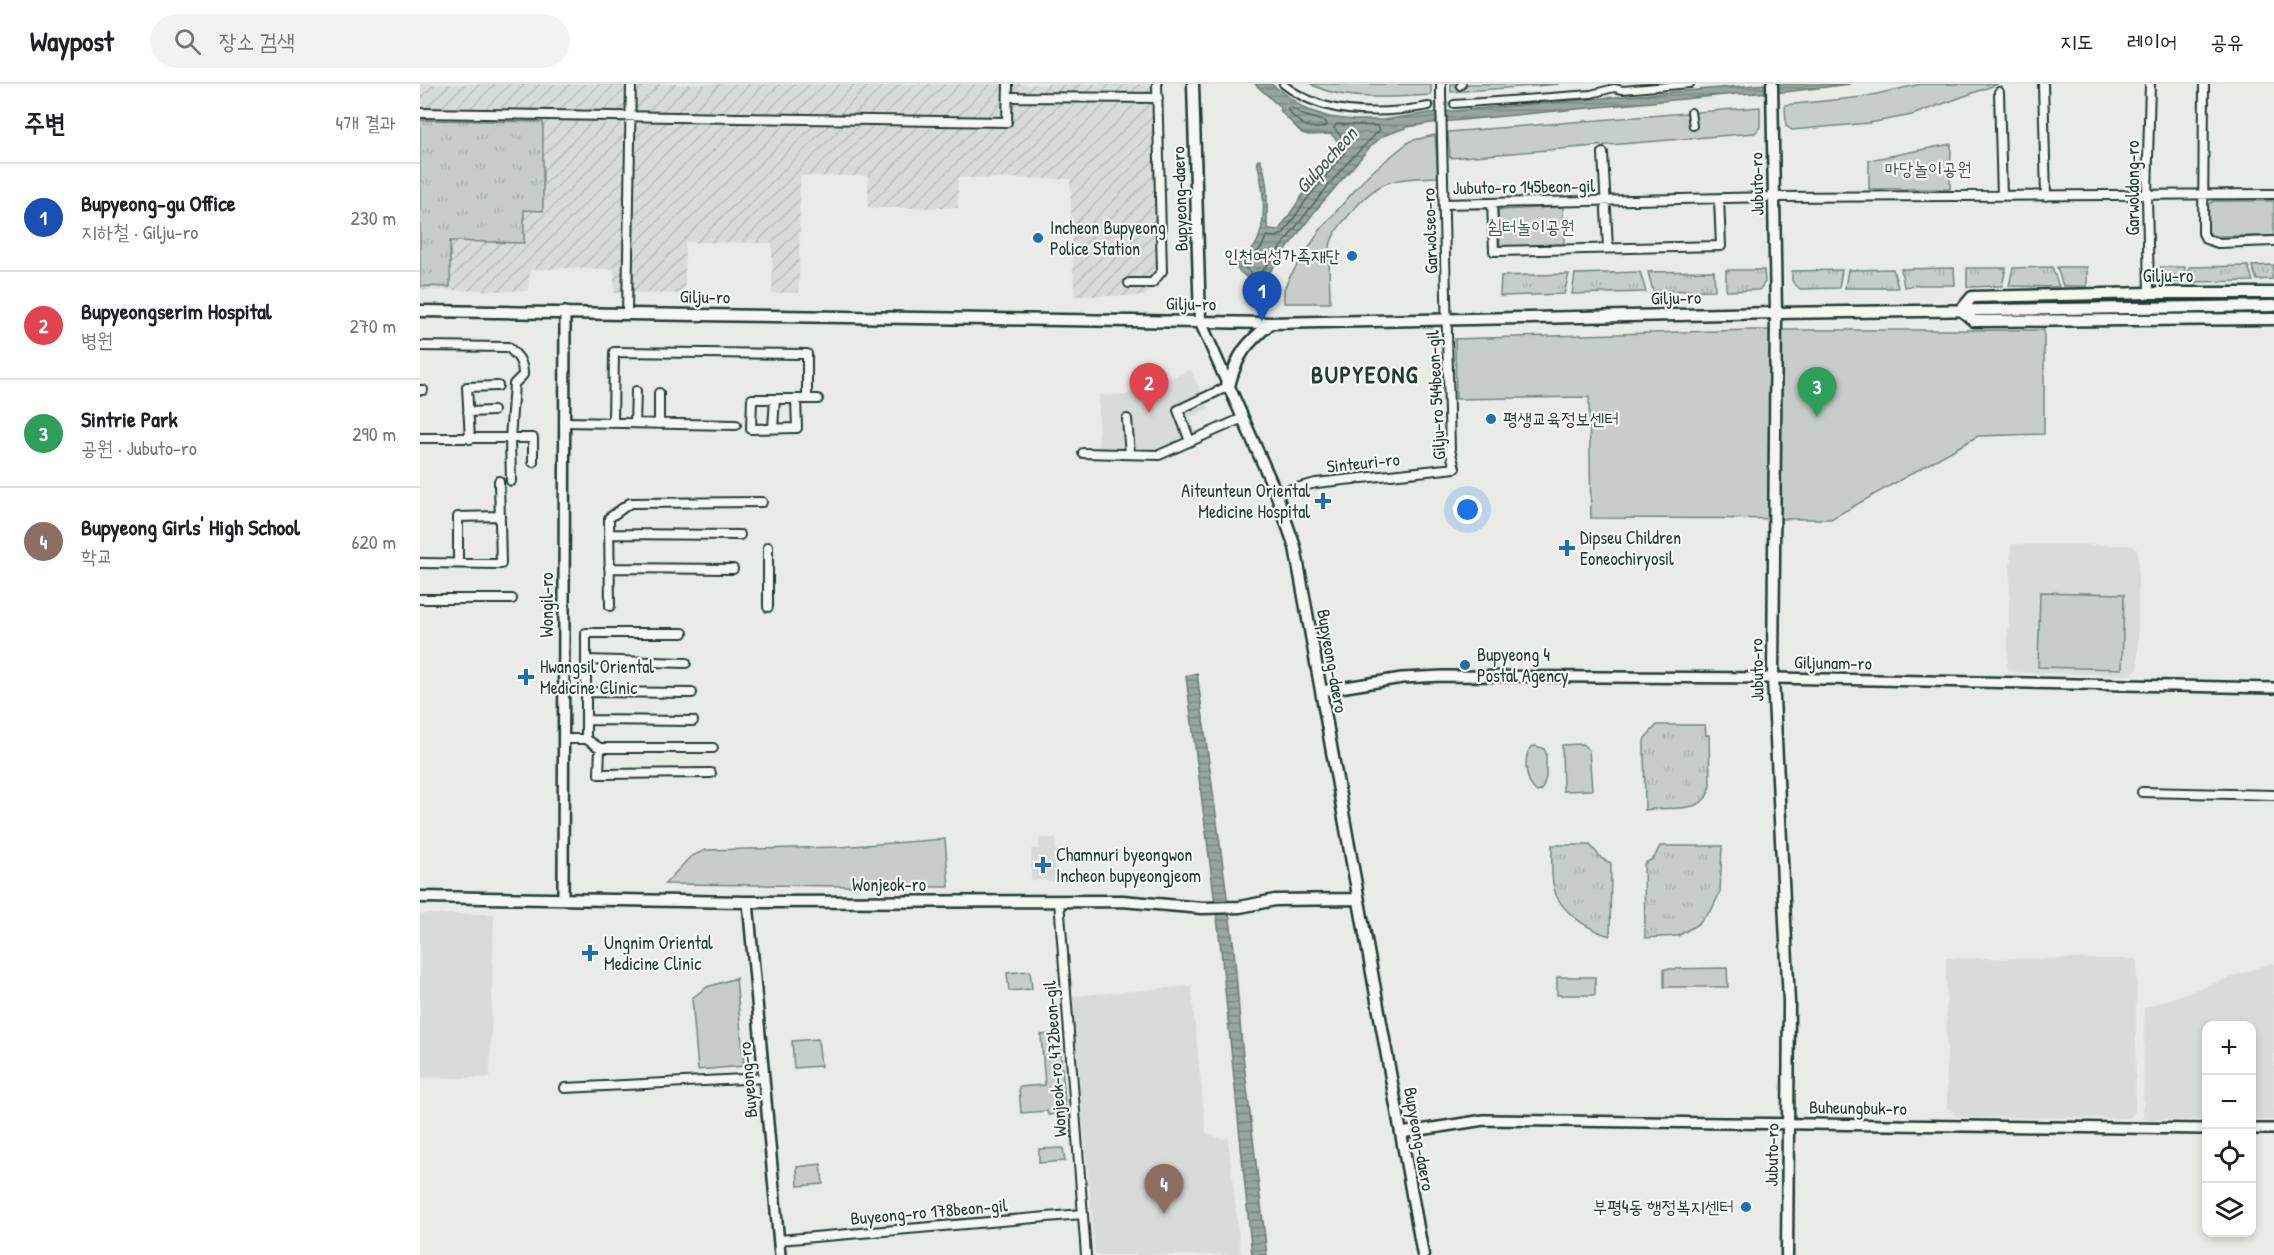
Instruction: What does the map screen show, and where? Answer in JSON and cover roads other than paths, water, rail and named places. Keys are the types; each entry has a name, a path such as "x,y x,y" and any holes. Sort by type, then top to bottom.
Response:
{"main road":[{"name":"Bupyeong-daero","path":"1193,84 1200,321 1276,493 1287,521 1298,561 1423,1255"},
{"name":"Jubuto-ro","path":"1772,84 1776,313 1773,678 1789,1002 1788,1255"},
{"name":"Gilju-ro","path":"1961,310 1972,297 2274,293"},
{"name":"Gilju-ro","path":"420,311 1271,323 2274,306"},
{"name":"Gilju-ro","path":"1961,310 1974,321 2274,320"},
{"path":"1229,386 1241,352 1251,339 1271,323"},
{"name":"Wonjeok-ro","path":"420,897 748,902 1122,901 1203,908 1240,907 1275,900 1358,899"}],"street":[{"path":"627,313 631,84"},
{"path":"420,112 1007,122 1008,84"},
{"path":"1129,283 1152,283 1162,271 1157,84"},
{"path":"1283,84 1300,97 1320,105 1354,110 1386,111 1429,106"},
{"name":"Garwolseo-ro","path":"1441,84 1447,321"},
{"path":"1454,104 1591,94 1614,88 1623,90 1690,84"},
{"path":"2043,84 2046,196"},
{"name":"Garwoldong-ro","path":"2149,293 2147,195 2150,84"},
{"path":"2204,84 2203,233 2206,239 2218,243 2274,241"},
{"path":"1999,92 2002,196"},
{"path":"1008,97 1158,98"},
{"path":"1691,112 1693,126"},
{"name":"Jubuto-ro 145beon-gil","path":"1603,153 1608,248"},
{"name":"Jubuto-ro 145beon-gil","path":"1444,204 1774,197 2274,194"},
{"path":"1492,203 1494,251 1721,246 1719,199"},
{"name":"Wongil-ro","path":"563,898 565,312"},
{"name":"Gilju-ro 544beon-gil","path":"1447,321 1450,450 1455,468"},
{"path":"420,346 508,347 520,358 523,375 514,384 510,439 511,481"},
{"path":"613,423 614,352 807,354 807,399"},
{"path":"470,439 467,387 498,386"},
{"path":"1190,441 1178,410 1229,386"},
{"path":"635,423 636,391"},
{"path":"659,393 659,423"},
{"path":"796,399 797,428 751,429 752,399 775,399 796,399 818,399"},
{"path":"773,428 775,399"},
{"path":"468,412 493,411"},
{"path":"1083,453 1159,455 1243,418"},
{"path":"1127,419 1130,454"},
{"path":"564,422 736,425"},
{"path":"420,438 533,438 533,462"},
{"name":"Sinteuri-ro","path":"1276,493 1316,483 1455,468"},
{"path":"420,563 501,564 499,481"},
{"path":"610,606 609,518 630,503 762,502"},
{"path":"458,563 458,517 500,516"},
{"path":"609,534 740,535"},
{"path":"768,547 768,607"},
{"path":"609,568 732,569"},
{"path":"420,599 512,599"},
{"path":"586,739 586,633 683,633"},
{"path":"586,660 686,663"},
{"name":"Giljunam-ro","path":"1321,691 1402,678 1443,676 1773,678 2274,688"},
{"path":"586,692 692,693"},
{"path":"586,720 693,721"},
{"path":"564,739 586,739 600,748 713,748"},
{"path":"600,748 599,774 711,773"},
{"path":"2142,792 2274,795"},
{"name":"Wonjeok-ro 472beon-gil","path":"1059,901 1086,1255"},
{"name":"Buyeong-ro","path":"748,902 780,1255"},
{"path":"565,1088 764,1078"},
{"name":"Buheungbuk-ro","path":"1401,1133 1484,1120 2202,1129"},
{"path":"2256,1129 2274,1129"},
{"name":"Buyeong-ro 178beon-gil","path":"779,1240 1082,1214"}],"water":[{"path":"1255,84 1271,84 1305,109 1329,117 1383,120 1430,113 1766,84 1850,84 1408,127 1383,136 1371,146 1315,211 1258,288 1233,265 1252,249 1260,233 1263,202 1257,161 1260,159 1265,175 1267,225 1269,229 1279,230 1302,196 1340,149 1331,134 1302,133 1281,112 1280,107"},
{"path":"1197,673 1234,949 1242,1047 1267,1255 1252,1255 1221,950 1186,676"}],"tunnel":[{"path":"1429,106 1454,104"}],"place":[{"name":"Incheon Bupyeong Police Station","path":"1038,238"},
{"name":"인천여성가족재단","path":"1352,256"},
{"name":"Bupyeong-gu Office","path":"1262,321"},
{"name":"Bupyeongserim Hospital","path":"1149,413"},
{"name":"Sintrie Park","path":"1817,417"},
{"name":"평생교육정보센터","path":"1491,419"},
{"name":"Aiteunteun Oriental Medicine Hospital","path":"1323,501"},
{"name":"Dipseu Children Eoneochiryosil","path":"1567,548"},
{"name":"Bupyeong 4 Postal Agency","path":"1465,665"},
{"name":"Hwangsil Oriental Medicine Clinic","path":"526,677"},
{"name":"Chamnuri byeongwon Incheon bupyeongjeom","path":"1043,865"},
{"name":"Ungnim Oriental Medicine Clinic","path":"590,953"},
{"name":"부평4동 행정복지센터","path":"1746,1207"},
{"name":"Bupyeong Girls' High School","path":"1164,1214"}],"district":[{"name":"BUPYEONG","path":"1365,375"}],"water label":[{"name":"Gulpocheon","path":"1326,160"}],"park label":[{"name":"마당놀이공원","path":"1928,169"},
{"name":"쉼터놀이공원","path":"1531,227"}]}
